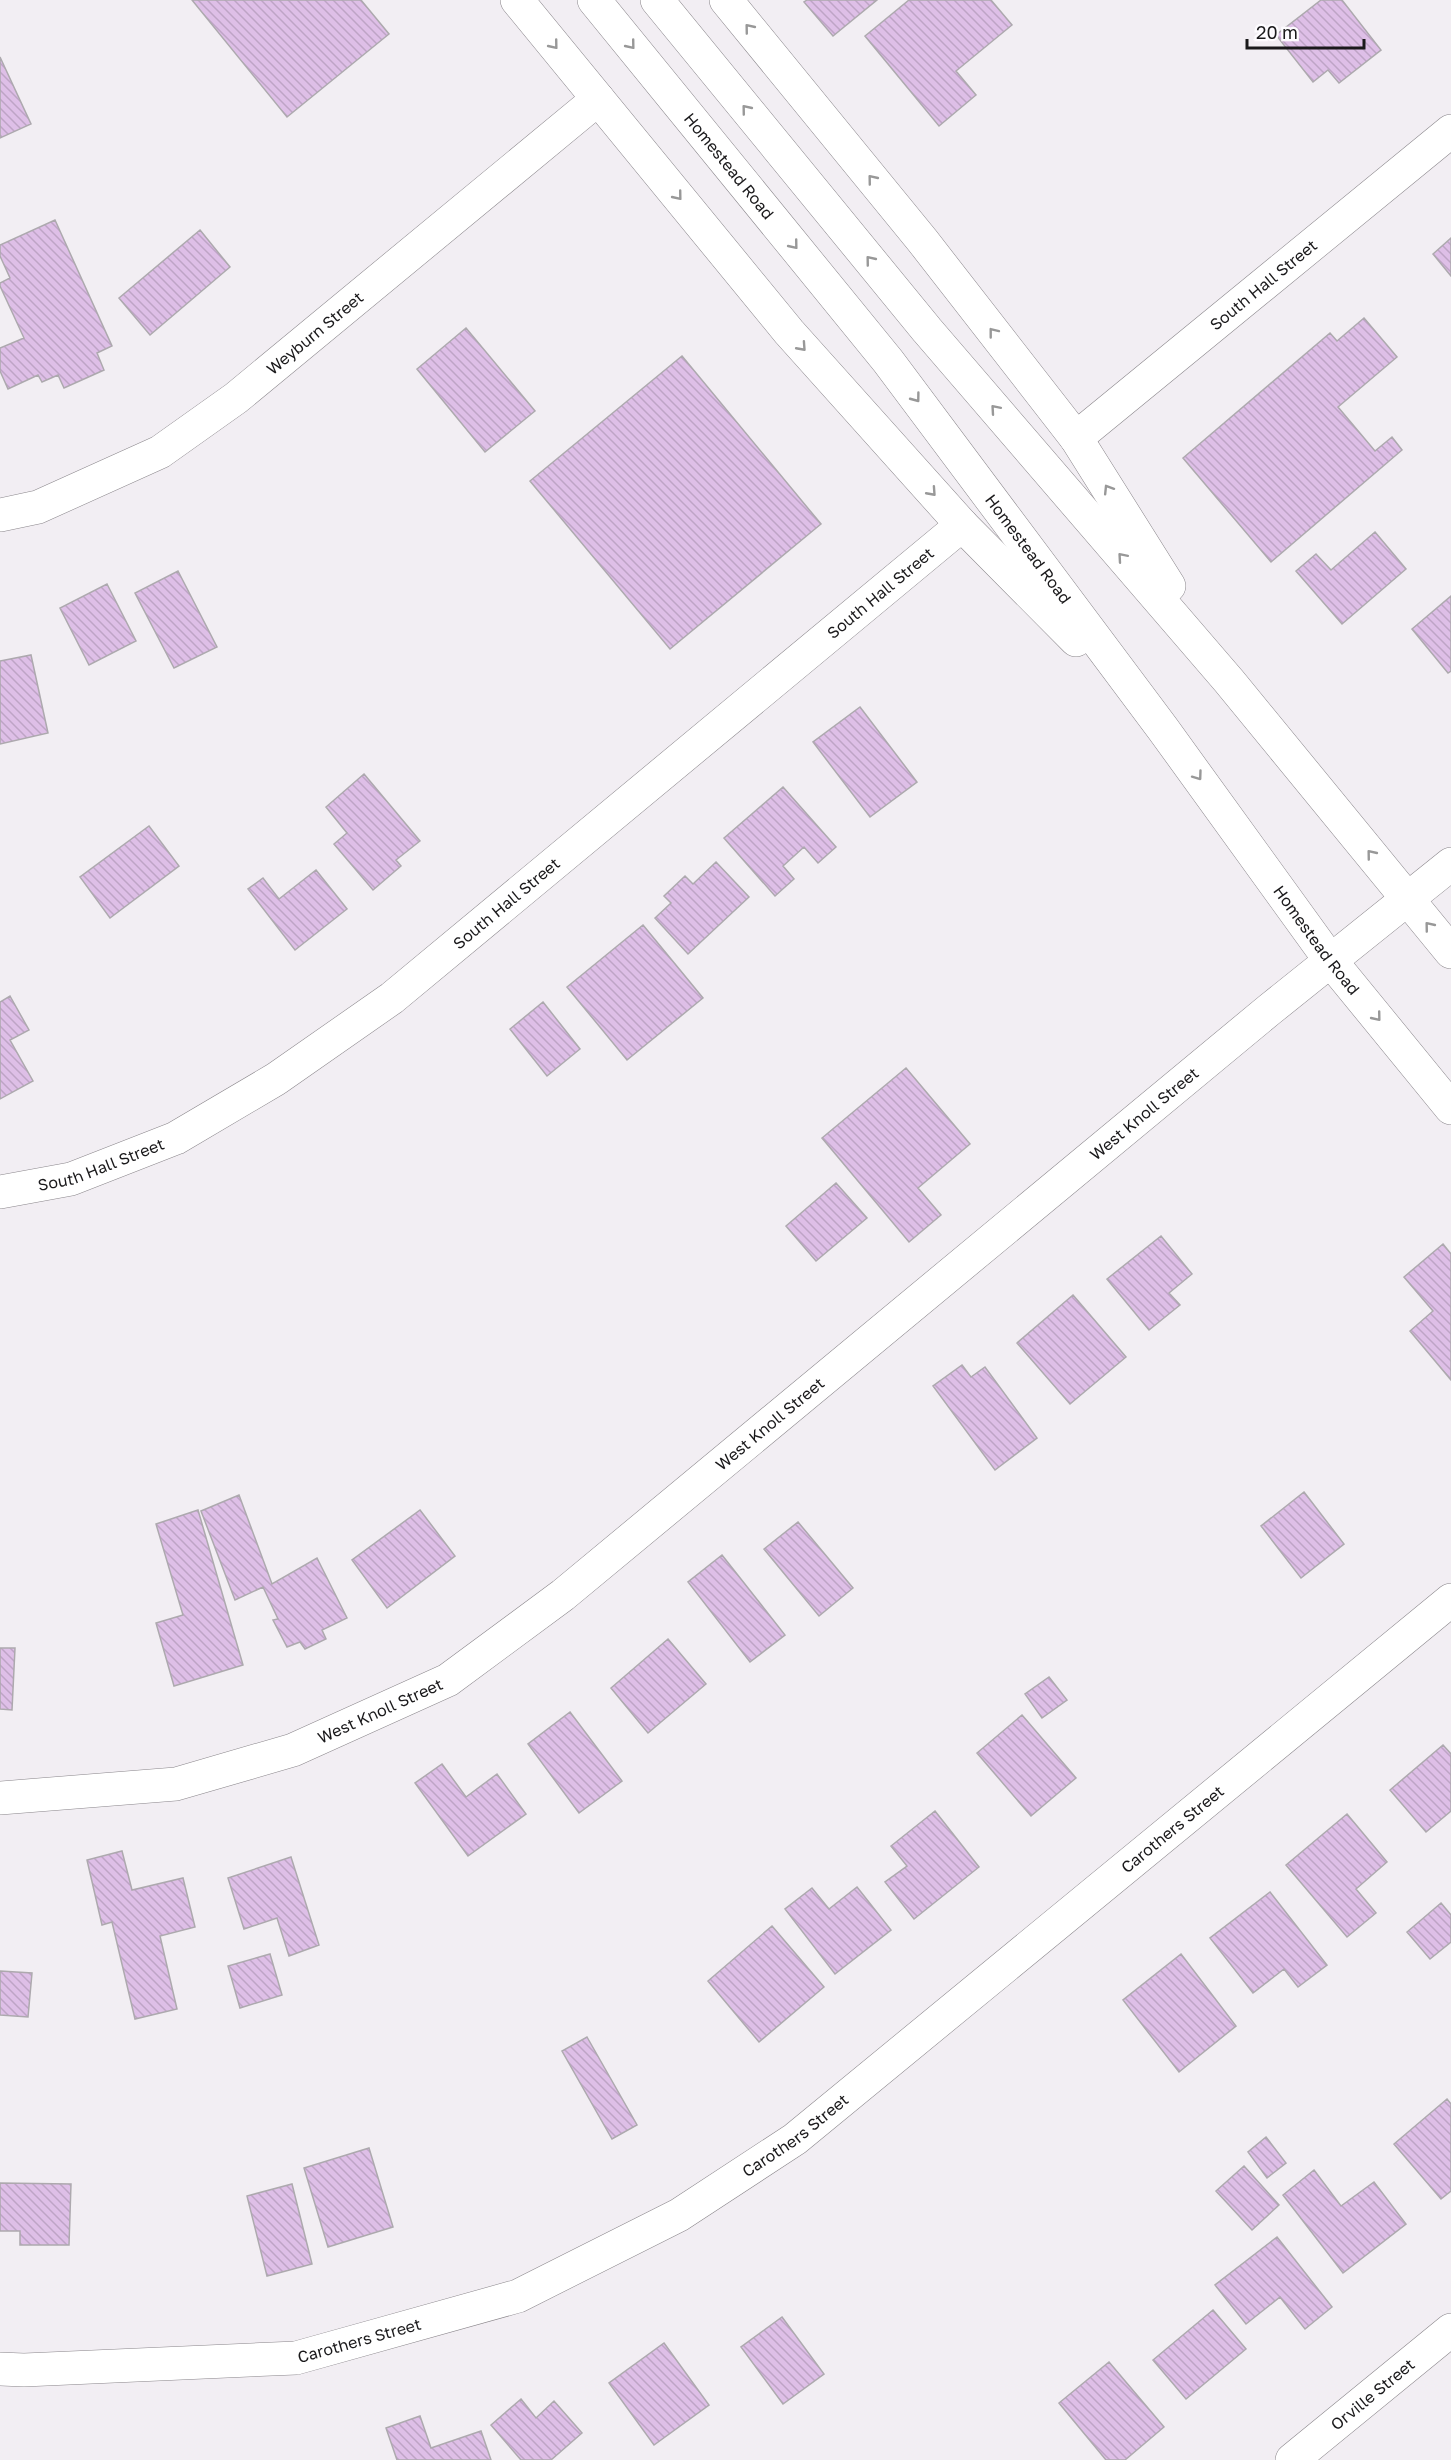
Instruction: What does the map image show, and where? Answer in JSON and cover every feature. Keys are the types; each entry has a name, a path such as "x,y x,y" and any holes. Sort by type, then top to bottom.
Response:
{"street":[{"path":"518,0 789,332 962,525 1163,729"},
{"name":"Homestead Road","path":"594,0 888,361 1163,729 1330,960 1451,1108"},
{"path":"657,0 927,330 1229,681 1451,952"},
{"path":"726,0 922,240 1076,438 1229,681"},
{"name":"Weyburn Street","path":"0,515 38,507 160,452 236,398 598,99"},
{"name":"South Hall Street","path":"1076,438 1451,131"},
{"name":"South Hall Street","path":"0,1192 71,1179 176,1138 276,1079 392,998 962,525"},
{"name":"West Knoll Street","path":"0,1798 176,1784 293,1750 448,1680 563,1595 1330,960 1451,864"},
{"name":"Carothers Street","path":"0,2369 24,2370 296,2358 518,2296 679,2215 795,2139 1451,1600"},
{"name":"Orville Street","path":"1292,2460 1451,2330"}],"building":[{"path":"192,0 361,0 389,34 287,117"},
{"path":"807,0 877,0 833,36 804,2"},
{"path":"909,0 991,0 1012,25 956,71 976,95 939,126 865,36"},
{"path":"1321,0 1342,0 1381,50 1339,83 1328,70 1313,82 1276,35"},
{"path":"0,57 31,124 0,138"},
{"path":"55,220 112,346 97,353 104,370 64,388 58,375 42,382 38,375 8,389 0,371 0,348 24,338 0,286 0,283 10,278 0,256 0,245"},
{"path":"200,230 230,267 150,335 119,298"},
{"path":"1451,238 1451,276 1433,254"},
{"path":"1364,318 1397,357 1338,407 1375,451 1392,437 1402,450 1271,562 1183,458 1330,333 1337,341"},
{"path":"466,328 535,411 485,452 417,369"},
{"path":"682,356 821,524 670,649 530,481"},
{"path":"1375,532 1406,569 1342,624 1296,571 1316,554 1331,570"},
{"path":"178,571 217,647 174,668 135,593"},
{"path":"107,584 136,641 89,665 60,608"},
{"path":"1451,596 1451,671 1448,673 1412,629"},
{"path":"31,655 48,733 0,744 0,661"},
{"path":"860,707 917,782 870,817 813,742"},
{"path":"364,774 420,841 396,860 401,866 373,890 334,844 347,833 326,807"},
{"path":"783,787 836,847 818,863 804,847 783,866 794,879 775,896 724,838"},
{"path":"149,826 179,866 110,918 80,877"},
{"path":"716,862 749,897 688,954 655,918 671,903 664,896 685,876 693,884"},
{"path":"316,870 347,909 295,950 248,889 263,878 279,899"},
{"path":"643,925 703,998 627,1060 567,987"},
{"path":"10,996 29,1030 10,1040 33,1081 0,1099 0,1002"},
{"path":"543,1002 580,1049 547,1076 510,1029"},
{"path":"906,1068 970,1144 918,1188 941,1215 909,1242 822,1138"},
{"path":"836,1183 867,1218 816,1261 786,1226"},
{"path":"1161,1236 1192,1274 1169,1293 1180,1305 1149,1330 1107,1279"},
{"path":"1443,1244 1451,1254 1451,1380 1410,1331 1433,1311 1404,1277"},
{"path":"1073,1295 1126,1357 1070,1404 1017,1343"},
{"path":"962,1365 971,1377 985,1367 1037,1438 995,1470 933,1386"},
{"path":"1304,1492 1344,1544 1301,1578 1261,1526"},
{"path":"239,1495 272,1584 317,1558 347,1618 322,1630 326,1639 305,1649 300,1642 287,1647 273,1620 278,1619 263,1587 235,1600 201,1511"},
{"path":"198,1510 243,1665 174,1686 156,1623 183,1615 156,1524"},
{"path":"420,1510 455,1556 387,1608 352,1560"},
{"path":"798,1522 853,1588 819,1616 764,1549"},
{"path":"722,1555 785,1635 750,1662 688,1582"},
{"path":"668,1639 706,1684 648,1733 611,1688"},
{"path":"0,1648 15,1648 12,1710 0,1709"},
{"path":"1049,1677 1067,1700 1042,1718 1025,1694"},
{"path":"570,1712 622,1781 579,1813 528,1744"},
{"path":"1022,1715 1076,1778 1031,1816 977,1753"},
{"path":"1443,1745 1451,1754 1451,1811 1426,1832 1390,1790"},
{"path":"442,1764 466,1797 497,1774 526,1814 468,1856 415,1783"},
{"path":"935,1811 979,1867 914,1919 885,1882 907,1866 891,1846"},
{"path":"1347,1814 1387,1862 1356,1889 1376,1913 1347,1937 1286,1865"},
{"path":"122,1851 132,1890 183,1878 195,1927 160,1936 177,2009 135,2019 112,1922 102,1925 87,1860"},
{"path":"291,1857 319,1945 289,1956 277,1918 244,1929 228,1878"},
{"path":"857,1887 891,1930 835,1974 785,1909 812,1888 829,1909"},
{"path":"1270,1892 1327,1965 1298,1987 1284,1969 1253,1993 1210,1938"},
{"path":"1441,1903 1451,1915 1451,1942 1430,1959 1407,1932"},
{"path":"772,1926 824,1987 759,2042 708,1981"},
{"path":"270,1954 282,1995 240,2008 228,1966"},
{"path":"1181,1954 1236,2026 1179,2072 1123,2000"},
{"path":"0,1971 32,1973 28,2017 0,2015"},
{"path":"587,2037 637,2125 612,2139 562,2051"},
{"path":"1447,2099 1451,2104 1451,2191 1441,2199 1394,2144"},
{"path":"1266,2137 1286,2163 1267,2178 1248,2152"},
{"path":"369,2148 393,2227 328,2247 304,2168"},
{"path":"1244,2166 1279,2205 1252,2230 1216,2191"},
{"path":"1314,2170 1341,2206 1374,2182 1406,2224 1343,2273 1283,2195"},
{"path":"0,2183 71,2184 69,2245 20,2245 20,2231 0,2231"},
{"path":"292,2184 312,2264 267,2276 247,2196"},
{"path":"1277,2237 1332,2307 1305,2329 1280,2297 1246,2324 1215,2285"},
{"path":"1213,2310 1246,2349 1186,2399 1153,2360"},
{"path":"782,2317 824,2374 783,2404 741,2347"},
{"path":"664,2343 709,2405 654,2445 609,2383"},
{"path":"1109,2362 1164,2427 1125,2460 1106,2460 1059,2403"},
{"path":"521,2399 536,2418 554,2401 582,2433 551,2460 521,2460 491,2425"},
{"path":"420,2416 431,2448 481,2431 491,2460 397,2460 386,2428"}]}
